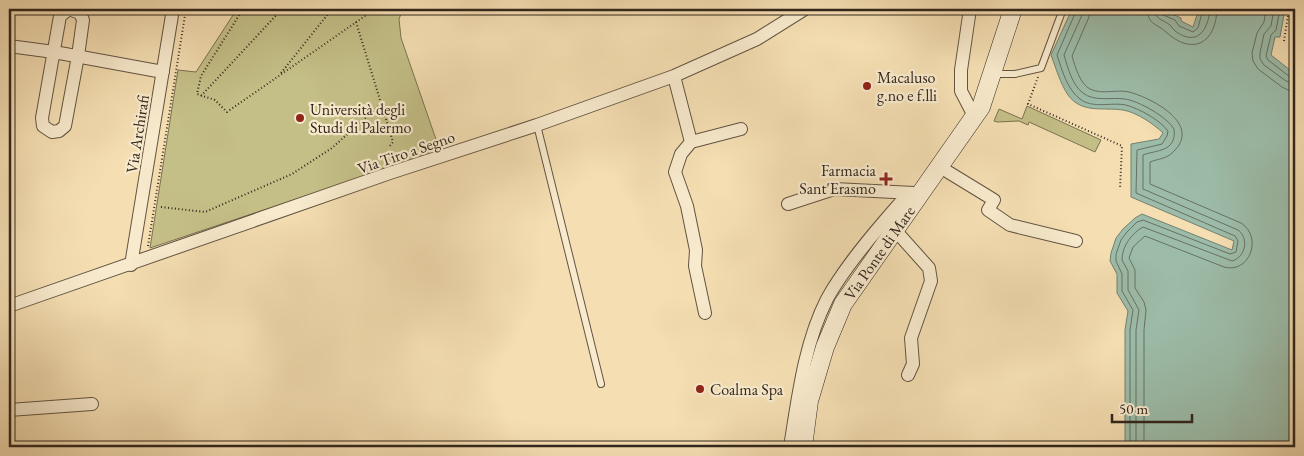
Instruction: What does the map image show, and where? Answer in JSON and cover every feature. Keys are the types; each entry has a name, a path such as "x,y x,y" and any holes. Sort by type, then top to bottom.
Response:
{"main road":[{"name":"Via Ponte di Mare","path":"803,447 809,401 824,347 843,304 896,230 915,193 940,167 975,118 981,107 1013,9"}],"street":[{"path":"73,9 80,13 83,20 78,56 65,126 60,131 52,132 45,129 42,122 54,52 60,16 65,10 73,9"},
{"name":"Via Archirafi","path":"131,265 173,9"},
{"name":"Via Tiro a Segno","path":"9,306 537,125 674,76 757,40 805,9"},
{"path":"970,9 961,70 961,91 975,118"},
{"path":"9,46 78,56 163,72"},
{"path":"674,76 691,142"},
{"path":"705,313 694,266 696,250 687,206 675,172 682,154 691,142 740,129"},
{"path":"940,167 994,200 988,210 1010,225 1076,241"},
{"path":"788,204 834,189 915,193"},
{"path":"790,447 804,366 812,336 827,300 848,267 889,215 915,193"},
{"path":"896,230 929,268 931,281 911,338 913,364 908,375"},
{"path":"9,410 92,404"}],"lane":[{"path":"992,74 1015,74 1041,68 1063,9"},
{"path":"537,125 601,384"}],"path":[{"path":"145,260 186,9"},
{"path":"244,9 200,76 197,94 214,100 228,112 375,9"},
{"path":"201,96 282,9"},
{"path":"278,76 332,9"},
{"path":"1172,9 1184,15 1188,9"},
{"path":"1284,41 1289,9"},
{"path":"356,22 393,142 389,147"},
{"path":"1041,68 1028,104 1122,146 1120,189"},
{"path":"161,207 205,212 292,174 332,148 381,104"}],"shaded area":[{"name":"Università degli Studi di Palermo","path":"237,9 403,9 399,19 401,38 440,151 150,248 178,70 196,72"},
{"path":"1027,106 1101,140 1095,152 1029,122 1028,125 1019,121 994,121 999,109 1022,119"}],"water":[{"path":"1072,9 1161,9 1181,18 1181,21 1193,27 1199,9 1285,9 1280,37 1275,37 1271,55 1295,74 1295,447 1125,447 1125,330 1128,311 1117,293 1117,274 1110,261 1116,238 1123,229 1142,214 1232,250 1234,241 1131,197 1131,144 1159,139 1163,133 1150,122 1133,113 1123,110 1086,107 1074,101 1068,95 1051,55"}],"place":[{"name":"Macaluso g.no e f.lli","path":"867,86"},
{"name":"Università degli Studi di Palermo","path":"300,118"},
{"name":"Farmacia Sant'Erasmo","path":"886,179"},
{"name":"Coalma Spa","path":"700,389"}]}
